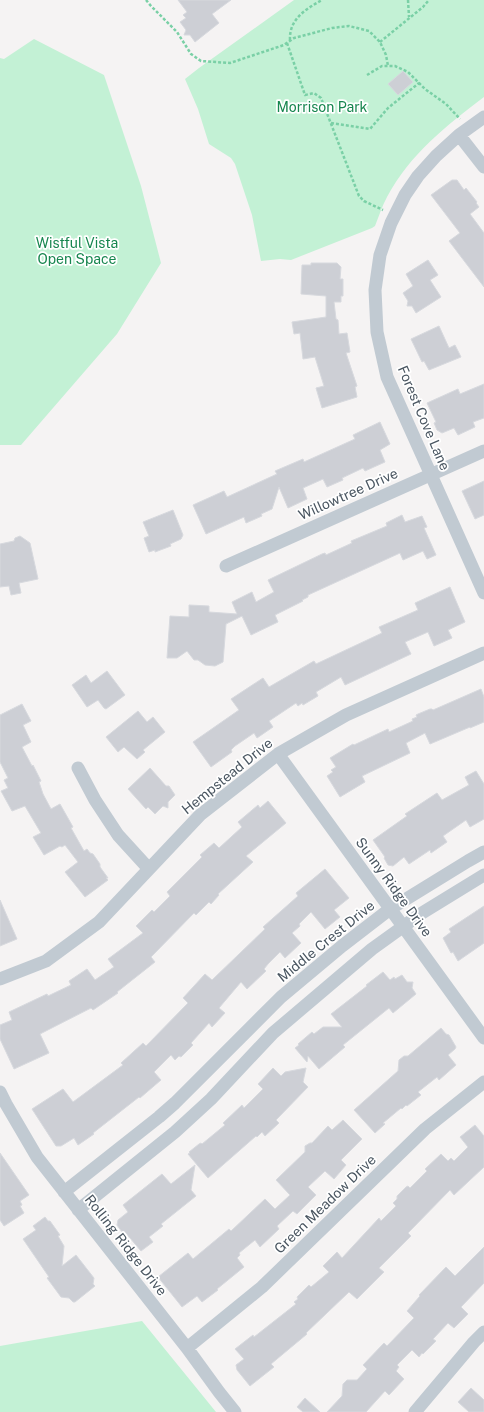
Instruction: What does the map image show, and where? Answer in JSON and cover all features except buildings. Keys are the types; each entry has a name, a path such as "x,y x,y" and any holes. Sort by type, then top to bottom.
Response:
{"street":[{"name":"Forest Cove Lane","path":"484,117 459,135 436,156 418,176 405,195 391,223 380,255 375,290 377,332 387,377 484,592"},
{"path":"459,135 484,167"},
{"name":"Willowtree Drive","path":"226,566 484,451"},
{"name":"Hempstead Drive","path":"0,979 46,961 99,922 200,815 278,754 346,716 484,653"},
{"name":"Sunny Ridge Drive","path":"278,754 484,1038"},
{"path":"78,768 95,800 118,836 149,869"},
{"name":"Middle Crest Drive","path":"64,1192 159,1117 221,1058 281,997 342,946 390,910 484,852"},
{"path":"78,1210 175,1132 211,1099 273,1033 372,949 422,913 484,876"},
{"path":"221,1058 236,1072"},
{"name":"Green Meadow Drive","path":"187,1348 262,1287 425,1130 484,1082"},
{"name":"Rolling Ridge Drive","path":"0,1092 3,1106 37,1157 187,1348 235,1412"},
{"path":"415,1412 484,1332"}],"path":[{"path":"146,0 177,32 191,54 201,61 230,63 284,45 294,38 332,28 349,26 369,31 380,42 386,55 388,66"},
{"path":"290,41 290,31 299,16 307,8 322,0"},
{"path":"408,0 409,18"},
{"path":"380,42 423,7 429,0"},
{"path":"287,43 305,95 314,93 321,98 359,196 364,201 383,210"},
{"path":"367,75 382,66 395,66 408,72 425,89 446,104 460,119"},
{"path":"331,123 370,129 388,108 419,82"}],"green space":[{"name":"Morrison Park","path":"294,0 484,0 484,97 442,130 407,167 396,181 387,197 375,226 291,260 280,259 261,261 252,215 235,164 231,158 209,144 198,109 185,79"},
{"name":"Wistful Vista Open Space","path":"34,39 104,75 141,186 161,263 117,334 21,445 0,445 0,58 4,59"},
{"path":"142,1321 216,1412 0,1412 0,1346"}]}
